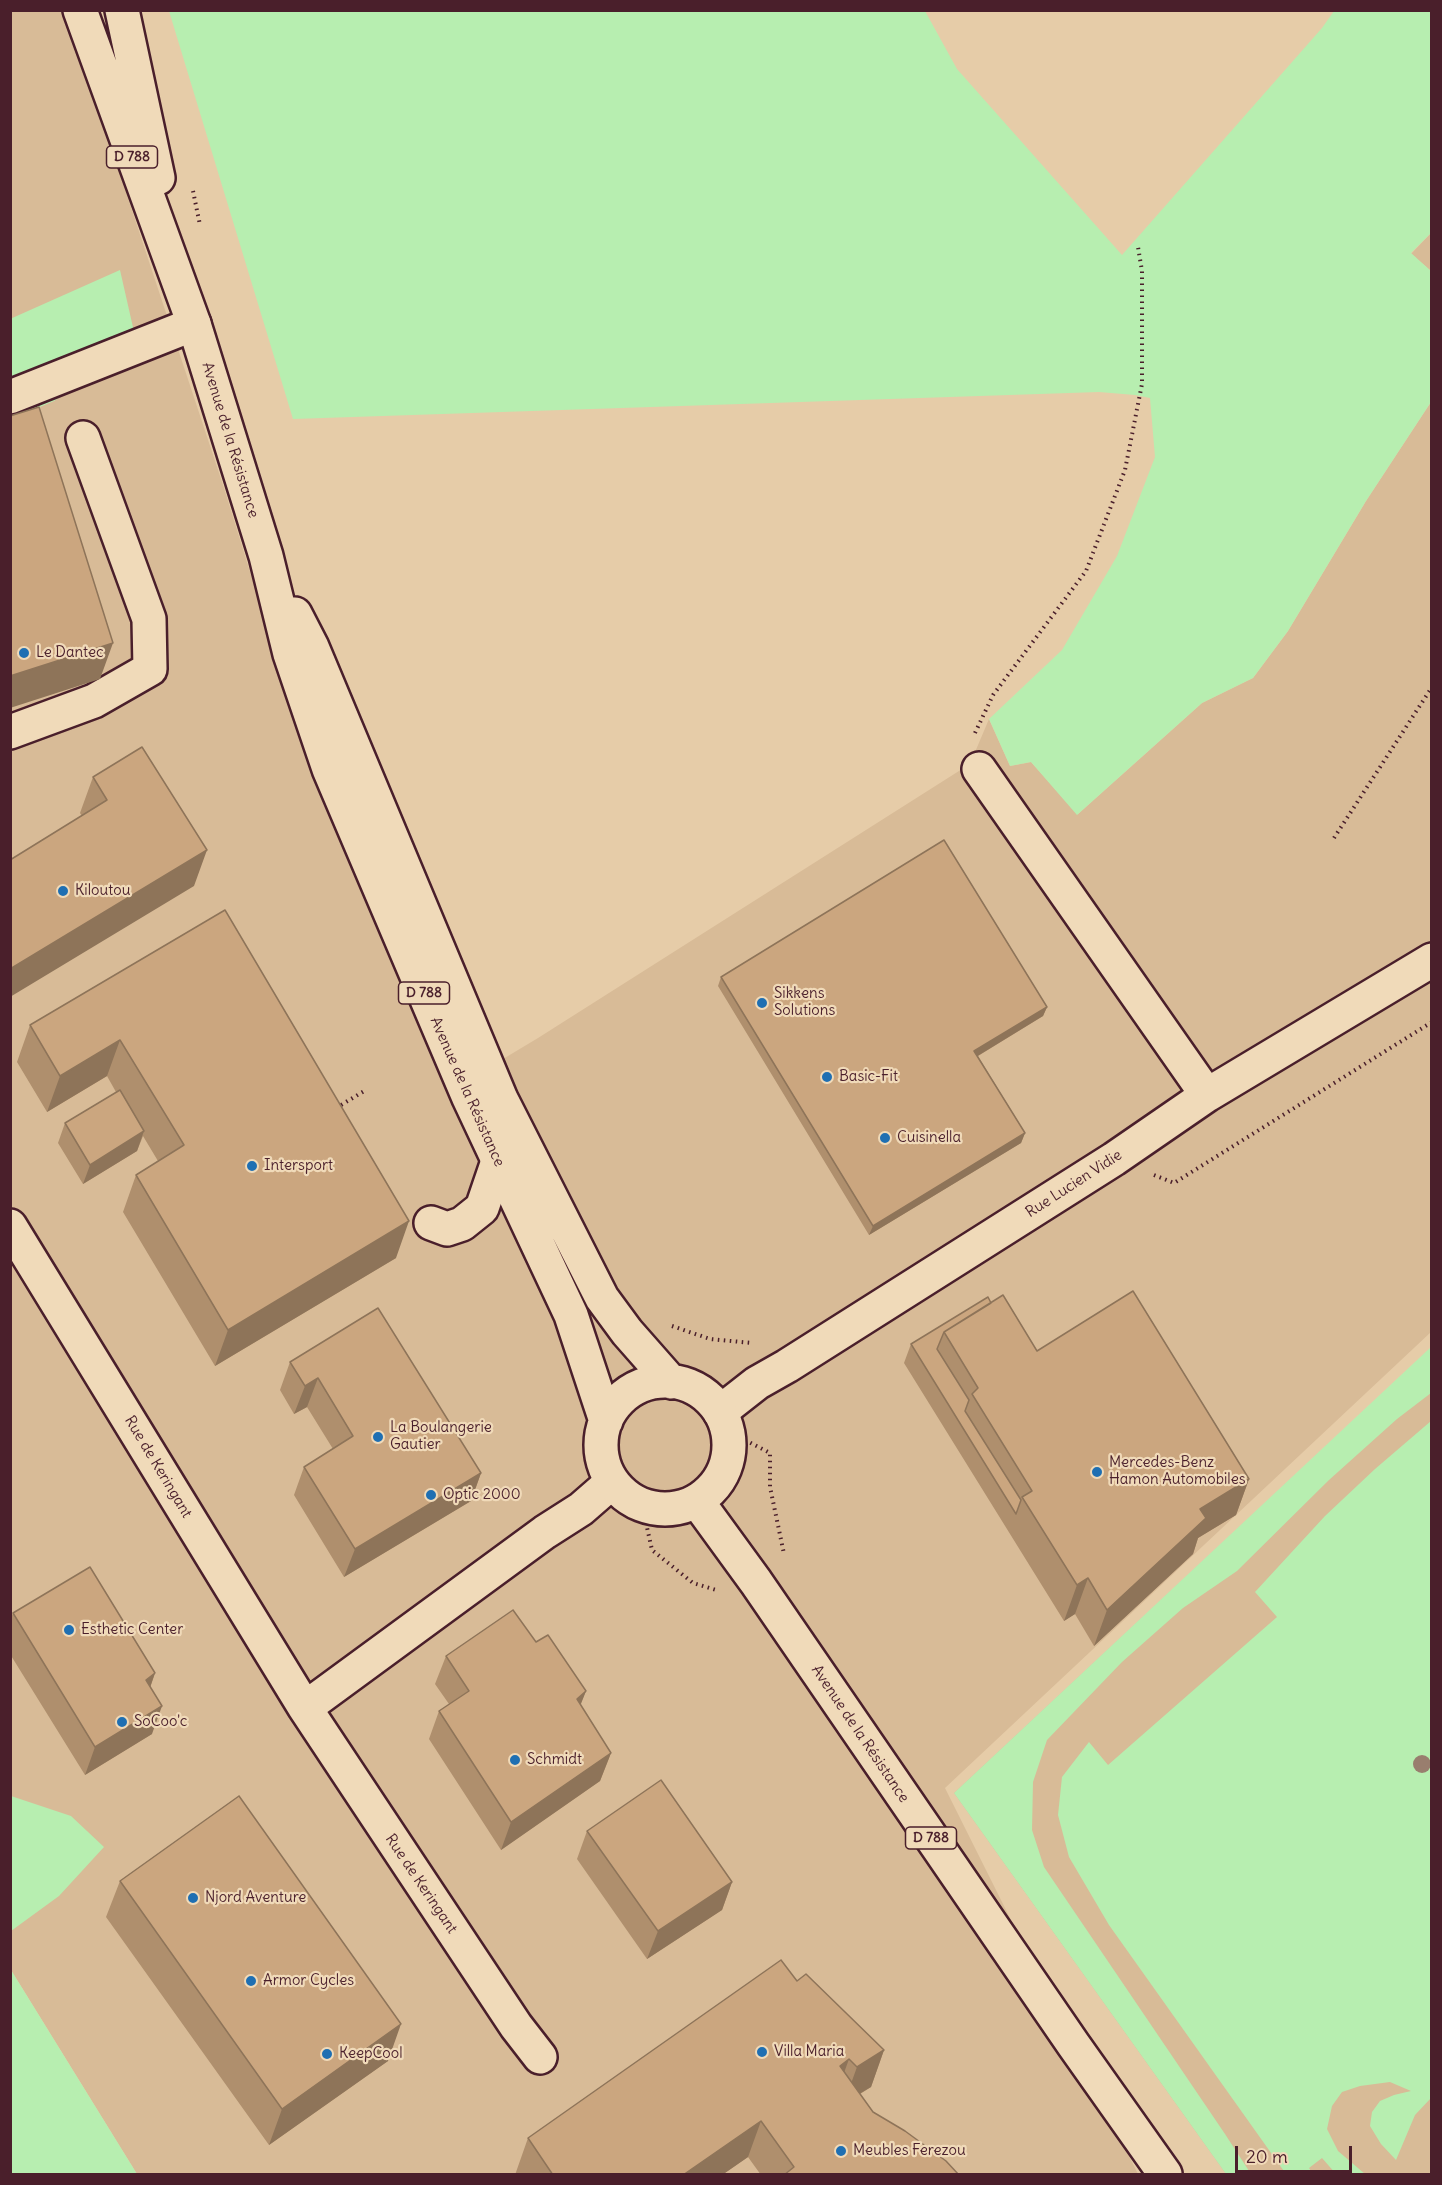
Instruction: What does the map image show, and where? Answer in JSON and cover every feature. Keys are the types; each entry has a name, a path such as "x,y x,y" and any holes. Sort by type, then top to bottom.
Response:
{"main road":[{"name":"Avenue de la Résistance","path":"80,10 189,314 266,556 290,654 329,770 381,896 498,1161 571,1315 606,1421"},
{"name":"Avenue de la Résistance","path":"122,10 189,314"},
{"path":"10,398 189,314"},
{"path":"10,732 94,701 150,669 148,619 83,438"},
{"name":"Avenue de la Résistance","path":"266,556 312,647 501,1099 602,1298 627,1332 671,1382"},
{"path":"979,769 1207,1095"},
{"name":"Rue Lucien Vidie","path":"724,1421 757,1383 1114,1159 1207,1095 1431,960"},
{"path":"431,1223 447,1229 462,1224 482,1208 498,1161"},
{"name":"Rue de Keringant","path":"10,1226 304,1708 516,2026 540,2057"},
{"path":"671,1382 690,1386 707,1397 724,1421 729,1451 724,1471 713,1488 697,1501 679,1508 660,1509 642,1505 625,1496 612,1482 604,1463 601,1442 606,1421 617,1403 632,1391 651,1383 671,1382"},
{"path":"304,1708 545,1532 581,1509 612,1482"},
{"name":"Avenue de la Résistance","path":"697,1501 756,1582 1165,2175"}],"path":[{"path":"979,769 975,731 993,695 1086,571 1125,470 1142,384 1142,271 1138,247"},
{"path":"1334,838 1431,687"},
{"path":"1114,1159 1174,1183 1431,1022"},
{"path":"336,1108 366,1090"},
{"path":"665,1323 710,1339 751,1343 760,1339"},
{"path":"724,1421 770,1453 770,1487 786,1565"}],"shaded area":[{"path":"11,11 66,11 224,488 317,788 448,1092 538,1038 970,764 989,719 1010,766 1031,762 1078,814 1202,703 1253,678 1288,631 1366,501 1431,402 1431,1332 945,1788 1138,2174 137,2174 11,1970"},
{"path":"1431,233 1431,271 1411,254"},
{"path":"1431,1348 1431,2174 1226,2174 954,1793"}],"green space":[{"path":"169,11 925,11 957,69 1122,255 1322,28 1334,11 1431,11 1431,233 1411,253 1431,271 1431,402 1366,501 1288,631 1253,678 1202,703 1077,815 1031,762 1010,766 989,719 1062,650 1117,556 1155,457 1150,398 1099,392 293,419"},
{"path":"120,270 137,345 54,401 11,419 10,319"},
{"path":"1431,1347 1431,1393 1397,1419 1329,1480 1237,1571 1183,1608 1122,1662 1047,1740 1033,1782 1032,1830 1044,1867 1251,2174 1226,2174 954,1793"},
{"path":"1431,1421 1431,2098 1415,2115 1396,2160 1381,2144 1370,2126 1372,2112 1380,2101 1411,2091 1390,2082 1360,2086 1342,2092 1332,2106 1327,2129 1338,2151 1365,2174 1336,2174 1322,2158 1309,2168 1313,2174 1286,2174 1109,1925 1069,1857 1058,1815 1062,1777 1089,1742 1108,1765 1277,1617 1255,1592 1325,1516"},
{"path":"11,1796 71,1816 104,1847 59,1896 11,1931"},
{"path":"11,1970 137,2174 11,2174"}],"building":[{"path":"39,407 113,643 10,676 10,416"},
{"path":"142,747 207,850 10,969 10,860 107,800 93,777"},
{"path":"944,840 1047,1007 974,1051 1025,1133 873,1226 721,977"},
{"name":"Intersport","path":"225,910 409,1221 228,1330 136,1175 184,1145 120,1040 60,1076 30,1025"},
{"path":"120,1090 144,1131 90,1165 65,1123"},
{"name":"Mercedes-Benz Hamon Automobiles","path":"1133,1291 1249,1479 1200,1509 1206,1518 1107,1610 1088,1578 1077,1585 1022,1497 1032,1491 972,1394 978,1388 944,1332 1003,1295 1037,1351"},
{"path":"988,1297 991,1303 944,1332 937,1349 969,1400 965,1411 1021,1500 1016,1514 911,1344"},
{"path":"378,1308 481,1473 355,1549 304,1467 353,1436 318,1378 305,1386 290,1362"},
{"path":"90,1567 155,1673 146,1680 162,1706 95,1747 13,1613"},
{"name":"Schmidt","path":"513,1610 536,1642 548,1635 586,1691 577,1699 611,1753 511,1822 439,1711 469,1691 446,1656"},
{"path":"661,1780 732,1882 658,1931 587,1831"},
{"path":"239,1796 401,2024 282,2109 120,1881"},
{"name":"Villa Maria","path":"781,1960 797,1981 806,1974 884,2050 857,2067 849,2059 840,2066 873,2112 905,2131 946,2161 959,2175 784,2175 794,2167 761,2121 683,2175 553,2175 528,2138"}],"place":[{"name":"Le Dantec","path":"24,653"},
{"name":"Kiloutou","path":"63,891"},
{"name":"Sikkens Solutions","path":"762,1003"},
{"name":"Basic-Fit","path":"827,1077"},
{"name":"Cuisinella","path":"885,1138"},
{"name":"Intersport","path":"252,1166"},
{"name":"La Boulangerie Gautier","path":"378,1437"},
{"name":"Mercedes-Benz Hamon Automobiles","path":"1097,1472"},
{"name":"Optic 2000","path":"431,1495"},
{"name":"Esthetic Center","path":"69,1630"},
{"name":"SoCoo'c","path":"122,1722"},
{"name":"Schmidt","path":"515,1760"},
{"name":"Njord Aventure","path":"193,1898"},
{"name":"Armor Cycles","path":"251,1981"},
{"name":"Villa Maria","path":"762,2052"},
{"name":"KeepCool","path":"327,2054"},
{"name":"Meubles Ferezou","path":"841,2151"}]}
